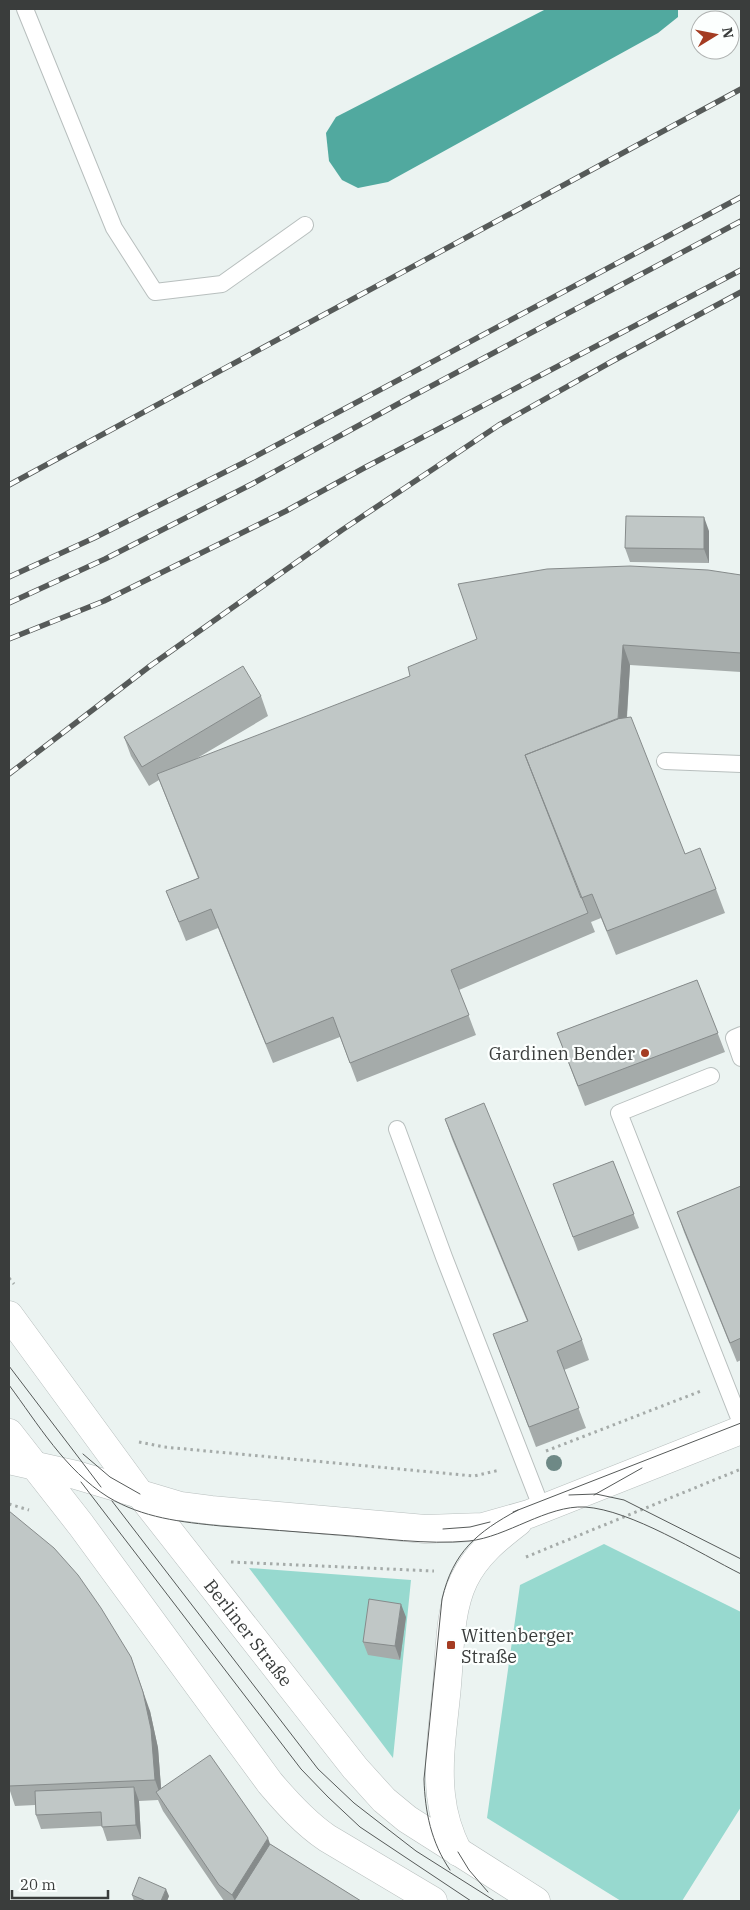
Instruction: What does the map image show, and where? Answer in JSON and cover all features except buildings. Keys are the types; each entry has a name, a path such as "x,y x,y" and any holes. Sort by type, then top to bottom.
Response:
{"main road":[{"name":"Berliner Straße","path":"9,1315 140,1494 355,1768 384,1800 407,1819 536,1901"},
{"path":"21,1463 96,1481 161,1502 189,1508 329,1522 442,1530 483,1527 536,1511 741,1430"},
{"path":"9,1433 21,1463 81,1525 270,1783 289,1805 327,1838 433,1901"},
{"path":"458,1852 444,1816 439,1776 455,1610 463,1580 475,1561 491,1544 536,1511"}],"lane":[{"path":"25,9 114,228 155,292 222,284 305,225"},
{"path":"665,761 741,764"},
{"path":"741,1035 734,1038 741,1058"},
{"path":"711,1076 620,1113 741,1423"},
{"path":"397,1129 444,1257 525,1464 536,1511"}],"path":[{"path":"138,1441 164,1446 474,1476 525,1464 532,1457 725,1381"}],"shaded area":[{"path":"546,9 678,9 678,17 658,33 388,182 358,188 342,180 329,161 326,133 336,117"},
{"path":"604,1544 741,1612 741,1807 682,1901 621,1901 487,1818 520,1585"},
{"path":"249,1568 411,1580 393,1758"}],"tram line":[{"path":"9,1366 101,1487"},
{"path":"9,1385 53,1446 78,1474 108,1497 121,1504 163,1518 221,1526 404,1541 453,1542 483,1538 556,1511 585,1507 603,1510 644,1524 741,1574"},
{"path":"513,1512 741,1423"},
{"path":"83,1454 110,1477 140,1494"},
{"path":"594,1495 642,1468"},
{"path":"81,1482 301,1769 360,1827 471,1901"},
{"path":"569,1495 596,1494 624,1500 741,1559"},
{"path":"112,1501 318,1769 354,1803 416,1851 495,1901"},
{"path":"450,1870 438,1849 430,1826 424,1779 442,1599 453,1568 469,1545 490,1527 518,1510"},
{"path":"443,1529 470,1527 490,1522"},
{"path":"458,1852 469,1870 488,1892"}],"railway":[{"path":"9,485 741,89"},
{"path":"9,577 94,538 245,462 741,197"},
{"path":"9,603 105,559 252,484 741,221"},
{"path":"9,639 104,601 286,511 741,270"},
{"path":"9,774 150,666 342,530 499,425 741,292"}],"place":[{"name":"Gardinen Bender","path":"645,1053"},
{"name":"Wittenberger Straße","path":"451,1645"}]}
